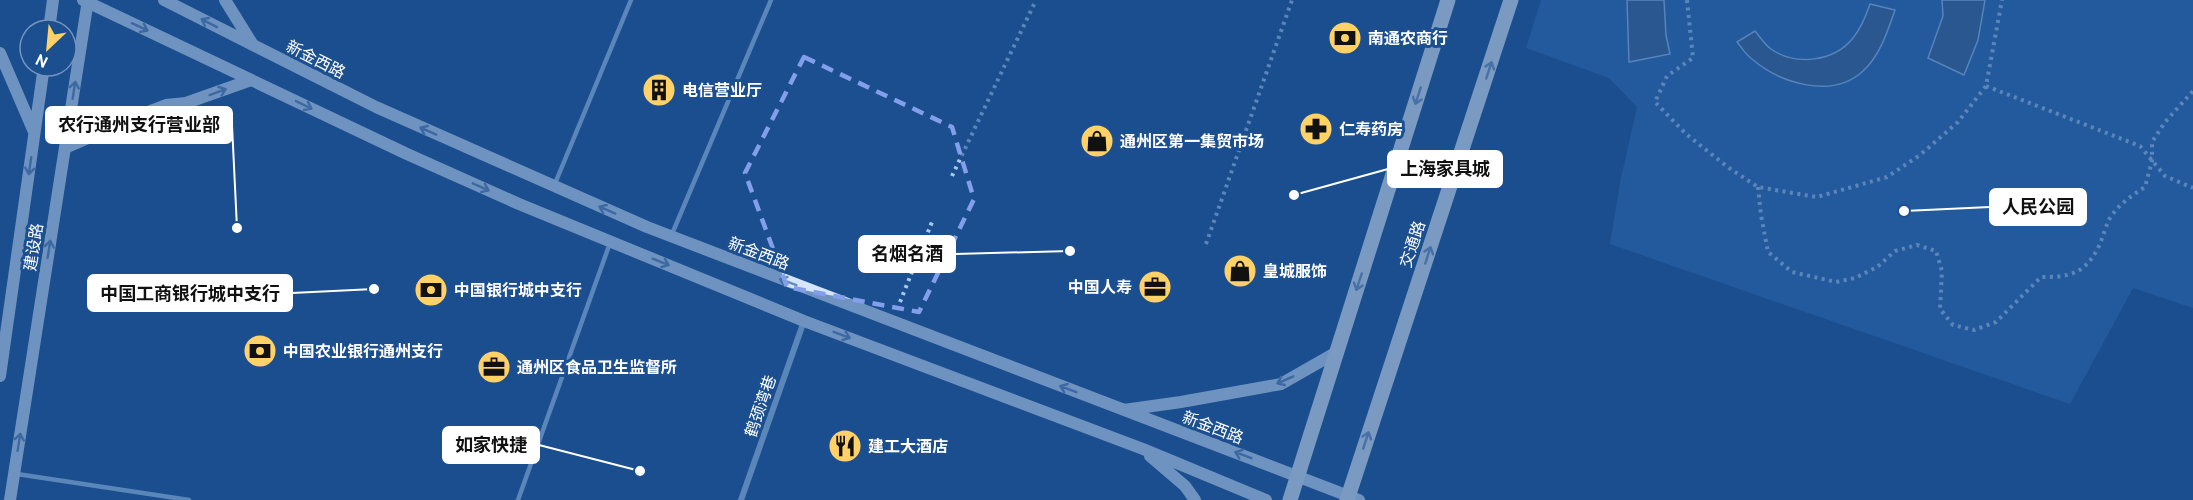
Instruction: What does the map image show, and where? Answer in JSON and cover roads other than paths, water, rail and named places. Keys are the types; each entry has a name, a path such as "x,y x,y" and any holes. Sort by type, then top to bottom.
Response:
{"main road":[{"path":"51,18 53,0"},
{"name":"新金西路","path":"164,0 376,107 671,237 1297,476 1351,499"},
{"path":"225,0 254,46"},
{"path":"1290,500 1448,0"},
{"name":"交通路","path":"1351,499 1511,0"},
{"path":"86,1 407,154 519,204 804,321 1143,449 1266,500"},
{"name":"建设路","path":"10,500 86,1"},
{"path":"0,53 34,132"},
{"name":"建设路","path":"0,376 42,78"},
{"path":"65,148 145,112 166,105 186,103 251,80"},
{"path":"1123,410 1281,384 1337,352"},
{"path":"1143,449 1185,486 1195,500"}],"street":[{"name":"鹤颈湾巷","path":"741,500 804,321"}],"lane":[{"path":"554,186 632,0"},
{"path":"671,237 771,0"},
{"path":"518,500 610,241"},
{"path":"15,474 189,500"}],"place":[{"name":"南通农商行","path":"1345,38"},
{"name":"电信营业厅","path":"659,90"},
{"name":"仁寿药房","path":"1316,129"},
{"name":"通州区第一集贸市场","path":"1097,141"},
{"name":"上海家具城","path":"1294,195"},
{"name":"人民公园","path":"1904,211"},
{"name":"农行通州支行营业部","path":"237,228"},
{"name":"名烟名酒","path":"1070,251"},
{"name":"皇城服饰","path":"1240,271"},
{"name":"中国人寿","path":"1155,287"},
{"name":"中国工商银行城中支行","path":"374,289"},
{"name":"中国银行城中支行","path":"431,290"},
{"name":"中国农业银行通州支行","path":"260,351"},
{"name":"通州区食品卫生监督所","path":"494,367"},
{"name":"建工大酒店","path":"845,446"},
{"name":"如家快捷","path":"640,471"}]}
